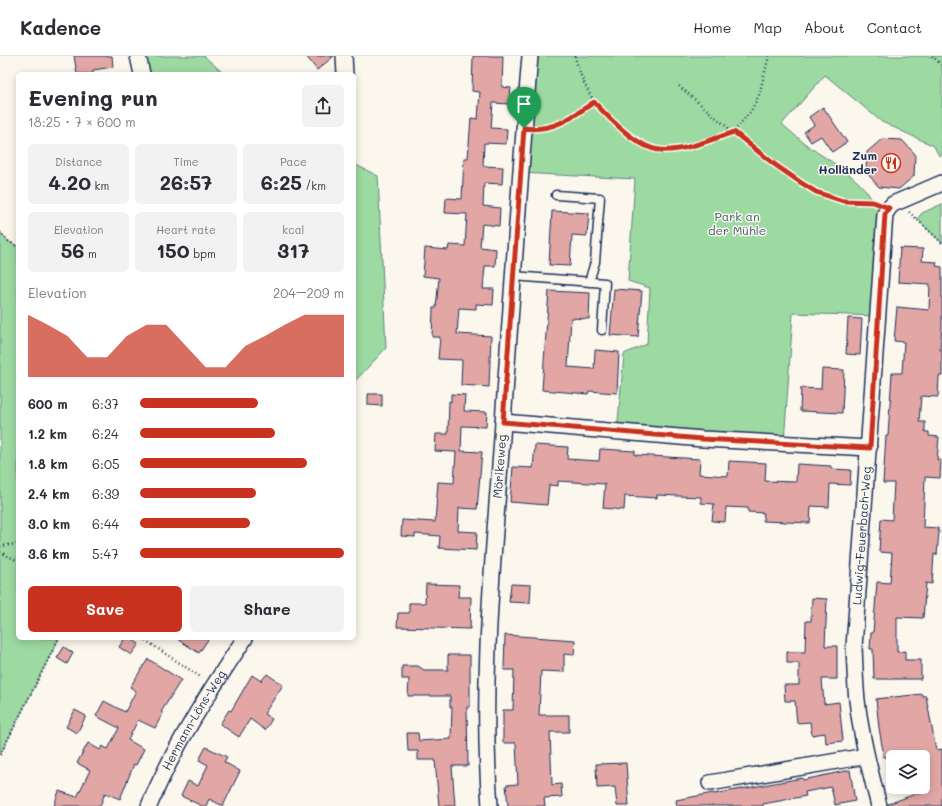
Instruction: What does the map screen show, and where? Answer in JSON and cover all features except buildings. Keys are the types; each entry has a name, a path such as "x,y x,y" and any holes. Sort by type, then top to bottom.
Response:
{"street":[{"path":"138,56 142,72"},
{"path":"344,56 345,72"},
{"name":"Mörikeweg","path":"490,806 487,766 486,689 489,610 530,56"},
{"path":"894,205 942,183"},
{"name":"Ludwig-Feuerbach-Weg","path":"879,806 866,756 857,699 854,647 861,542 870,448 885,214 894,205"},
{"path":"503,422 702,439 870,448"},
{"name":"Hermann-Löns-Weg","path":"149,806 162,774 188,728 213,686 244,640"},
{"path":"710,783 866,756"}],"lane":[{"path":"556,195 600,198 595,262 589,282"},
{"path":"513,276 605,283 602,330"}],"path":[{"path":"575,56 576,63 594,102 617,126 648,146 661,150 675,149 704,142 734,132 751,111 759,95 769,56"},
{"path":"932,56 942,65"},
{"path":"679,86 774,164 816,192 843,201 873,202 894,205 942,243"},
{"path":"524,128 534,130 560,124 594,102"},
{"path":"0,232 8,241 16,247"},
{"path":"0,546 16,544"},
{"path":"0,552 16,560"},
{"path":"0,755 58,640"},
{"path":"145,640 213,686"}],"green space":[{"path":"138,56 204,56 222,72 142,72"},
{"name":"Park an der Mühle","path":"530,56 942,56 942,155 939,156 934,146 882,122 825,75 782,124 808,146 853,178 868,193 873,202 889,208 878,316 793,313 784,443 617,432 624,354 647,344 650,288 628,281 635,179 520,173"},
{"path":"356,165 378,176 386,348 356,380"},
{"path":"942,204 942,243 917,219 922,213"},
{"path":"0,232 8,241 16,246 16,640 58,640 0,755"}],"place":[{"name":"Zum Holländer","path":"891,163"}],"route":[{"path":"594,102 617,126 648,146 661,150 675,149 704,142 734,132 774,164 816,192 843,201 873,202 889,208 885,214 870,448 702,439 503,422 524,128 534,130 548,128 565,122 594,102"}]}
